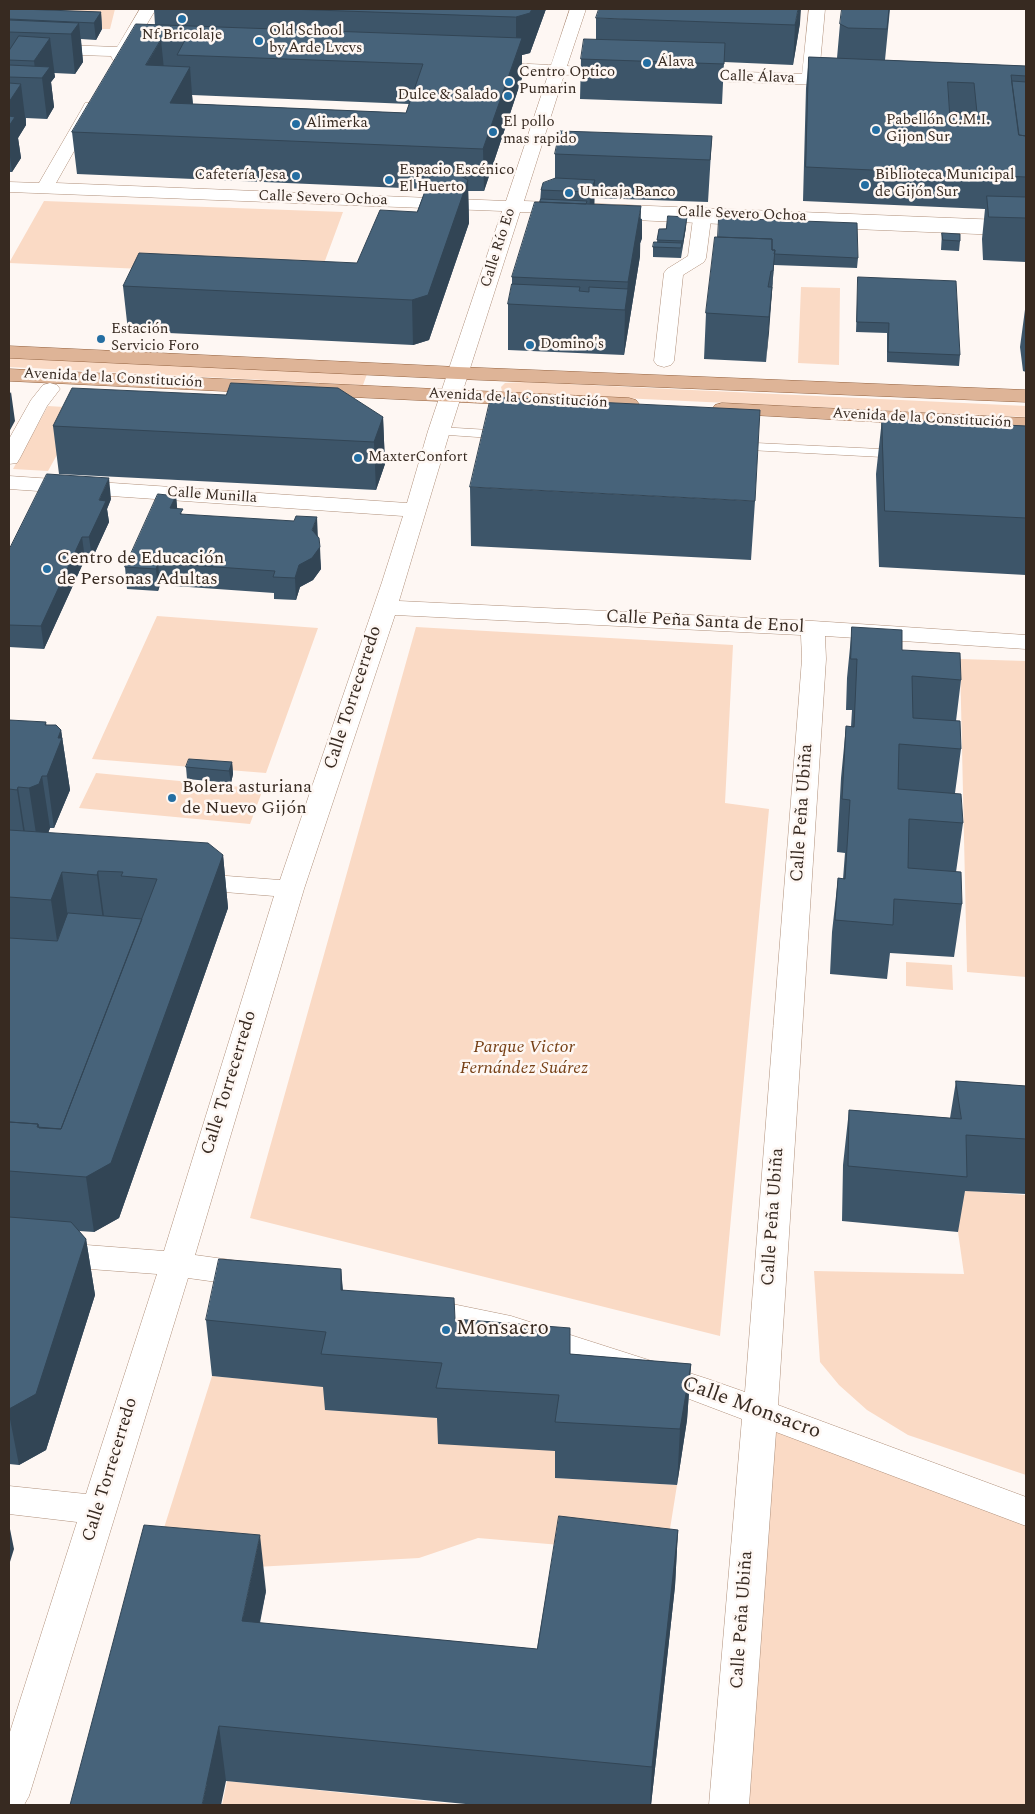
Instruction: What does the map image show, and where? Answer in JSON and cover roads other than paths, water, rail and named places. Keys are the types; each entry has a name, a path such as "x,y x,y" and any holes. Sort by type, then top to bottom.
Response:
{"main road":[{"name":"Avenida de la Constitución","path":"9,352 458,373 1026,396"},
{"name":"Avenida de la Constitución","path":"9,375 650,405"},
{"name":"Avenida de la Constitución","path":"699,408 1026,424"}],"street":[{"path":"110,73 148,9"},
{"name":"Calle Río Eo","path":"458,373 578,9"},
{"path":"811,77 817,9"},
{"path":"9,48 171,54"},
{"path":"467,66 559,70 589,69"},
{"name":"Calle Álava","path":"675,72 855,79"},
{"path":"45,188 100,90"},
{"name":"Calle Severo Ochoa","path":"9,187 512,206 703,217 1026,226"},
{"path":"664,361 674,273 697,258 703,217"},
{"name":"Calle Torrecerredo","path":"9,1796 176,1264 290,889 384,607 458,373"},
{"path":"9,458 38,404 50,390"},
{"name":"Calle Munilla","path":"9,482 415,510"},
{"name":"Calle Peña Santa de Enol","path":"384,607 813,628 1026,642"},
{"name":"Calle Peña Ubiña","path":"729,1805 813,669 813,628"},
{"path":"164,880 290,889"},
{"path":"9,1251 176,1264 285,1281"},
{"name":"Calle Monsacro","path":"392,1304 511,1329 696,1388 1026,1512"},
{"path":"9,1500 99,1510"}],"lane":[{"path":"703,217 1026,233"},
{"path":"439,432 524,436"},
{"path":"719,445 912,455"}],"place":[{"name":"Nf Bricolaje","path":"182,19"},
{"name":"Old School by Arde Lvcvs","path":"259,41"},
{"name":"Álava","path":"647,63"},
{"name":"Centro Optico Pumarin","path":"509,82"},
{"name":"Dulce & Salado","path":"508,96"},
{"name":"Alimerka","path":"296,124"},
{"name":"Pabellón C.M.I. Gijon Sur","path":"876,130"},
{"name":"El pollo mas rapido","path":"493,132"},
{"name":"Cafetería Jesa","path":"296,176"},
{"name":"Espacio Escénico El Huerto","path":"389,180"},
{"name":"Biblioteca Municipal de Gijón Sur","path":"865,185"},
{"name":"Unicaja Banco","path":"569,193"},
{"name":"Estación Servicio Foro","path":"101,339"},
{"name":"Domino's","path":"530,345"},
{"name":"MaxterConfort","path":"358,458"},
{"name":"Centro de Educación de Personas Adultas","path":"47,569"},
{"name":"Bolera asturiana de Nuevo Gijón","path":"172,798"},
{"name":"Monsacro","path":"446,1330"}],"park label":[{"name":"Parque Victor Fernández Suárez","path":"524,1058"}]}
